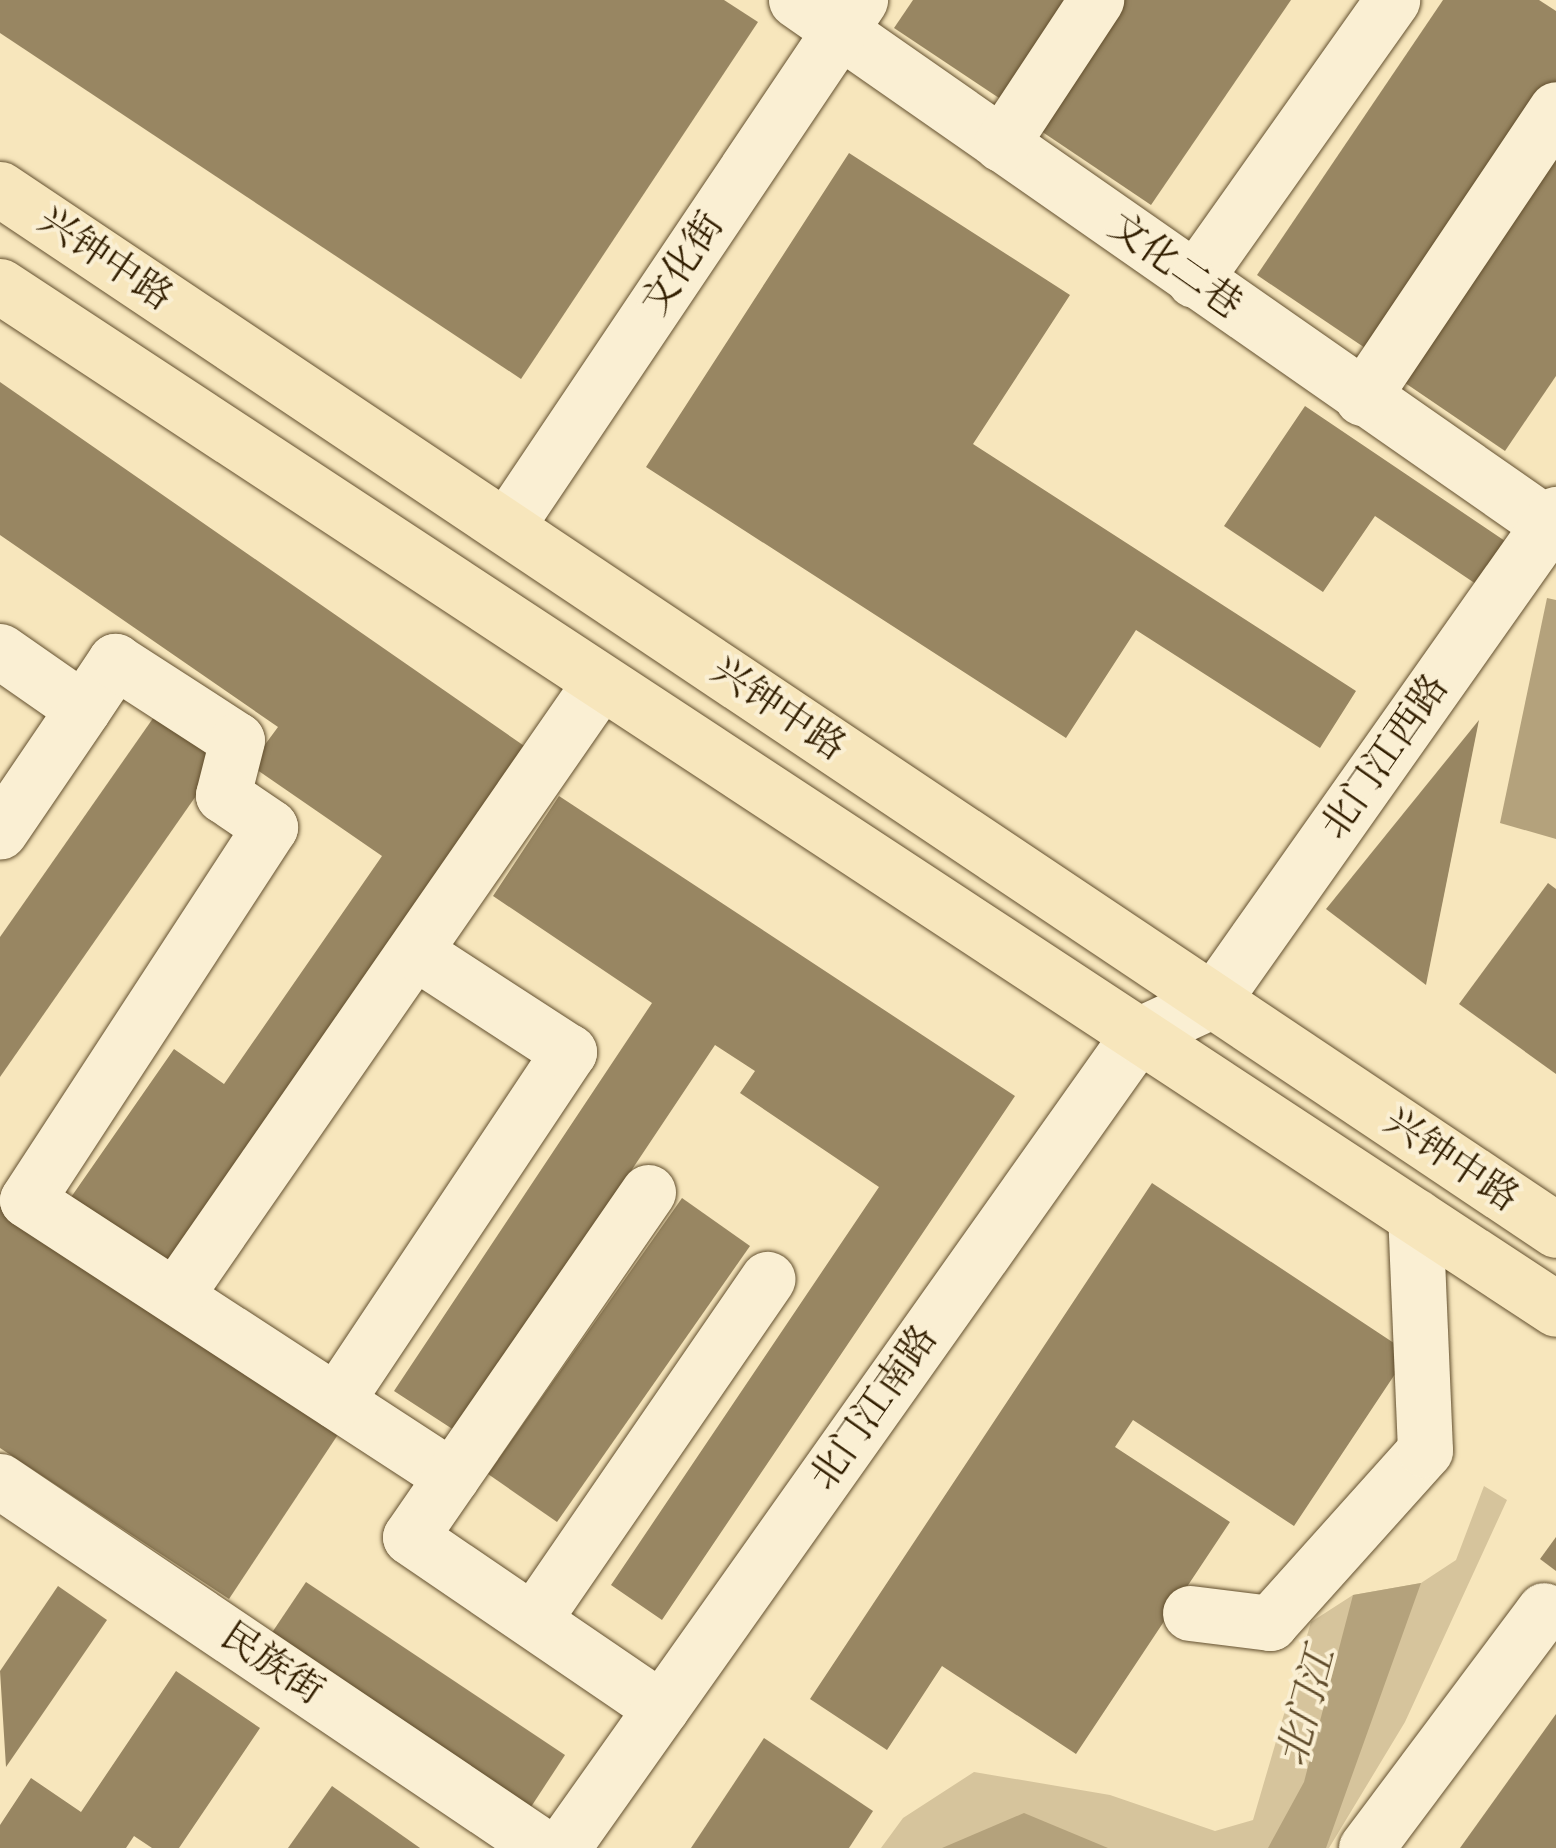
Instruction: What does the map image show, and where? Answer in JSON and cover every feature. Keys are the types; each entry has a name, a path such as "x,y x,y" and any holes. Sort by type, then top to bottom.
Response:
{"main road":[{"name":"兴钟中路","path":"0,189 1556,1230"},
{"name":"兴钟中路","path":"0,286 599,684 1556,1309"}],"street":[{"name":"文化二巷","path":"796,0 850,15 1002,144 1362,398 1553,524"},
{"path":"1002,144 1096,0"},
{"path":"1194,280 1392,0"},
{"name":"文化街","path":"506,527 850,15"},
{"path":"1362,398 1556,109"},
{"name":"北门江西路","path":"1213,1000 1553,524"},
{"path":"0,651 84,709"},
{"path":"0,831 114,661 237,740 223,795 270,827 27,1200 452,1477"},
{"path":"175,1296 599,684"},
{"path":"336,1402 569,1052 416,952"},
{"path":"1138,1034 1213,1000"},
{"name":"北门江南路","path":"562,1848 1138,1034"},
{"path":"648,1192 410,1537 662,1708"},
{"path":"1190,1613 1270,1623 1425,1450 1414,1216"},
{"path":"533,1620 767,1279"},
{"name":"民族街","path":"0,1480 544,1848"},
{"path":"1366,1848 1544,1610"}],"shaded area":[{"path":"1547,598 1556,600 1556,839 1500,823"},
{"path":"1484,1486 1507,1500 1405,1722 1329,1848 881,1848 903,1818 974,1772 1110,1795 1215,1831 1253,1820 1311,1622 1353,1595 1421,1583 1456,1560"},
{"path":"1421,1583 1326,1848 1268,1848 1304,1782 1353,1595"},
{"path":"1024,1813 1108,1848 942,1848"}],"building":[{"path":"0,0 724,0 758,22 521,379 0,33"},
{"path":"913,0 1083,0 1011,106 894,28"},
{"path":"1121,0 1291,0 1151,205 1035,127"},
{"path":"1443,0 1539,0 1556,11 1556,85 1374,354 1257,275"},
{"path":"1556,125 1556,376 1505,451 1389,372"},
{"path":"849,153 1070,295 973,444 1356,691 1320,748 1136,630 1066,738 646,467"},
{"path":"0,382 533,752 170,1274 67,1203 174,1049 224,1084 382,856 250,765 278,727 0,535"},
{"path":"1305,406 1505,541 1476,584 1375,516 1323,592 1224,526"},
{"path":"163,704 228,750 0,1077 0,937"},
{"path":"1479,720 1426,985 1326,909"},
{"path":"559,796 1015,1096 662,1620 611,1585 879,1187 740,1093 755,1071 715,1045 457,1432 394,1391 652,1003 493,896"},
{"path":"1548,883 1556,889 1556,1074 1459,1004"},
{"path":"1152,1183 1409,1353 1294,1526 1133,1420 1115,1447 1230,1522 1076,1754 942,1666 887,1750 810,1699"},
{"path":"682,1198 750,1246 557,1522 488,1474"},
{"path":"0,1206 341,1430 229,1599 0,1448"},
{"path":"1556,1537 1556,1571 1540,1559"},
{"path":"306,1582 565,1755 527,1813 267,1640"},
{"path":"58,1586 107,1620 6,1767 0,1671"},
{"path":"176,1671 260,1728 179,1848 152,1848 134,1836 126,1848 0,1848 0,1825 31,1778 81,1812"},
{"path":"1556,1714 1556,1848 1460,1848"},
{"path":"764,1738 873,1811 849,1848 691,1848"},
{"path":"332,1786 420,1848 288,1848"}],"water label":[{"name":"北门江","path":"1307,1707"}]}
